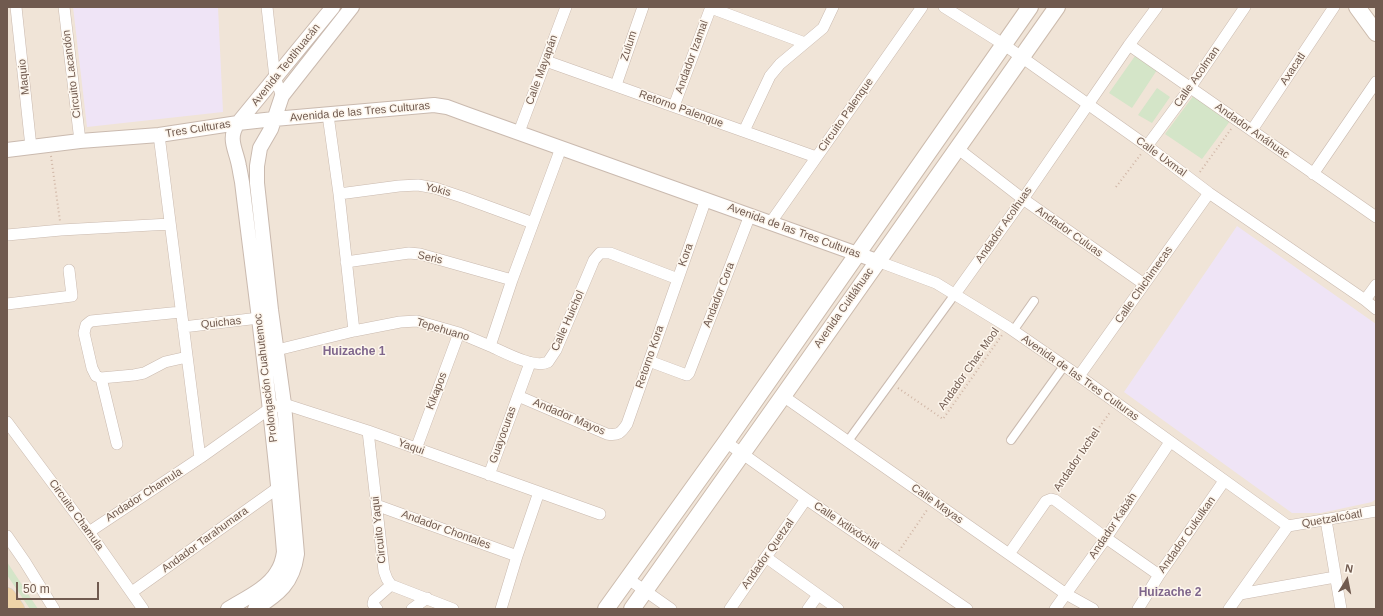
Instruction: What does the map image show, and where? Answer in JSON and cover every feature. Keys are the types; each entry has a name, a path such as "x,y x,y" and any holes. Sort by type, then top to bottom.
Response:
{"main road":[{"name":"Avenida Cuitláhuac","path":"606,609 726,442 1030,7"},
{"name":"Avenida Cuitláhuac","path":"632,609 1057,7"},
{"path":"1357,7 1376,33"},
{"path":"7,596 16,609"}],"street":[{"path":"7,8 16,7"},
{"name":"Maquio","path":"16,7 31,147"},
{"name":"Circuito Lacandón","path":"64,7 80,141"},
{"path":"267,7 275,78 282,96"},
{"name":"Avenida Teotihuacán","path":"238,123 333,7"},
{"name":"Avenida Teotihuacán","path":"274,119 282,96 352,7"},
{"name":"Calle Mayapán","path":"519,132 566,7"},
{"name":"Zulum","path":"616,85 643,7"},
{"path":"711,7 805,43"},
{"name":"Andador Izamal","path":"674,106 711,7"},
{"path":"744,131 770,76 780,64 823,28 833,7"},
{"name":"Circuito Palenque","path":"771,222 922,7"},
{"name":"Calle Uxmal","path":"944,7 1003,44 1147,146 1209,193 1376,309"},
{"name":"Andador Acolhuas","path":"848,441 1023,199 1129,45 1157,7"},
{"name":"Calle Acolman","path":"1147,146 1190,88 1245,7"},
{"name":"Axacatl","path":"1252,130 1334,7"},
{"name":"Andador Anáhuac","path":"1129,45 1313,174 1375,214"},
{"name":"Retorno Palenque","path":"546,60 816,157"},
{"path":"1313,174 1376,82"},
{"name":"Avenida de las Tres Culturas","path":"238,123 434,105 447,107 771,222 936,283 1010,329 1079,376 1288,526"},
{"path":"328,115 339,194 354,332"},
{"name":"Prolongación Cuahutemoc","path":"255,609 285,587 291,576 297,554 284,404 271,310 257,183 257,166 260,148 271,129 274,119"},
{"name":"Tres Culturas","path":"159,135 238,123"},
{"name":"Prolongación Cuahutemoc","path":"228,609 264,586 279,570 284,552 279,487 259,318 240,171 232,144 232,133 238,123"},
{"path":"7,150 80,141 159,135 200,458"},
{"path":"490,346 512,280 561,148"},
{"name":"Andador Culuas","path":"957,148 1023,199 1144,284"},
{"name":"Yokis","path":"339,194 399,186 435,188 534,223"},
{"name":"Calle Chichimecas","path":"1079,376 1209,193"},
{"name":"Kora","path":"600,253 610,253 678,279 706,199"},
{"name":"Andador Cora","path":"649,361 687,375 689,373 750,215"},
{"path":"7,235 61,230 170,224"},
{"name":"Seris","path":"346,262 409,253 420,254 512,280"},
{"name":"Calle Huichol","path":"530,363 545,364 551,358 556,350 594,260 600,253"},
{"path":"7,304 72,296 69,270"},
{"name":"Retorno Kora","path":"620,434 627,424 678,279"},
{"path":"1365,300 1376,285"},
{"path":"1010,329 1034,301"},
{"path":"117,444 99,377 92,368 90,361 84,333 86,325 91,321 181,312"},
{"name":"Quichas","path":"183,327 259,318"},
{"name":"Tepehuano","path":"277,350 400,322 417,321 459,333 530,363"},
{"name":"Kikapos","path":"416,449 459,333"},
{"path":"99,377 134,376 144,373 165,362 187,357"},
{"path":"518,396 530,363"},
{"path":"1011,440 1064,366"},
{"name":"Andador Mayos","path":"518,396 607,434 620,434"},
{"name":"Guayocuras","path":"489,475 518,396"},
{"name":"Calle Mayas","path":"783,396 1066,594 1093,609"},
{"name":"Andador Chamula","path":"89,532 200,458 269,409 284,404"},
{"name":"Yaqui","path":"284,404 368,431 539,492"},
{"name":"Circuito Chamula","path":"7,422 89,532 143,609"},
{"name":"Circuito Yaqui","path":"368,431 384,571 386,579 391,584"},
{"name":"Calle Ixtlixóchitl","path":"726,442 806,499 967,609"},
{"name":"Andador Kabáh","path":"1055,609 1106,538 1170,442"},
{"name":"Andador Cukulkan","path":"1138,609 1159,575 1224,481"},
{"name":"Andador Tarahumara","path":"132,592 279,487"},
{"path":"501,609 539,492 600,514"},
{"name":"Andador Quetzal","path":"730,609 806,499"},
{"path":"1051,499 1055,500 1159,575"},
{"name":"Andador Ixchel","path":"1009,554 1046,501 1051,499"},
{"name":"Andador Chontales","path":"376,505 517,556"},
{"name":"Quetzalcóatl","path":"1288,526 1376,511"},
{"path":"1326,520 1340,609"},
{"path":"1229,609 1288,526"},
{"path":"7,536 54,609"},
{"path":"766,558 838,609"},
{"path":"1240,594 1335,577"},
{"path":"627,578 671,609"},
{"path":"377,609 373,604 374,600 391,584 454,609"},
{"path":"808,609 818,595"},
{"path":"412,609 427,598"}],"path":[{"path":"1193,181 1237,120"},
{"path":"50,144 61,230"},
{"path":"1116,187 1147,146"},
{"name":"Andador Chac Mool","path":"891,383 943,419 1010,329"},
{"name":"Andador Ixchel","path":"1051,499 1054,490 1116,403"},
{"path":"894,559 934,501"}],"shaded area":[{"path":"7,7 1376,7 1376,609 7,609"},
{"path":"73,7 218,7 223,112 87,127"},
{"path":"1237,226 1376,324 1376,499 1372,502 1321,513 1292,513 1124,392"}],"green space":[{"path":"1135,56 1157,70 1132,108 1109,93"},
{"path":"1157,88 1170,97 1152,123 1138,115"},
{"path":"1194,95 1230,121 1202,159 1165,134"},
{"path":"7,562 38,609 30,609 7,575"}],"district":[{"name":"Huizache 1","path":"354,352"},
{"name":"Huizache 2","path":"1170,593"}]}
